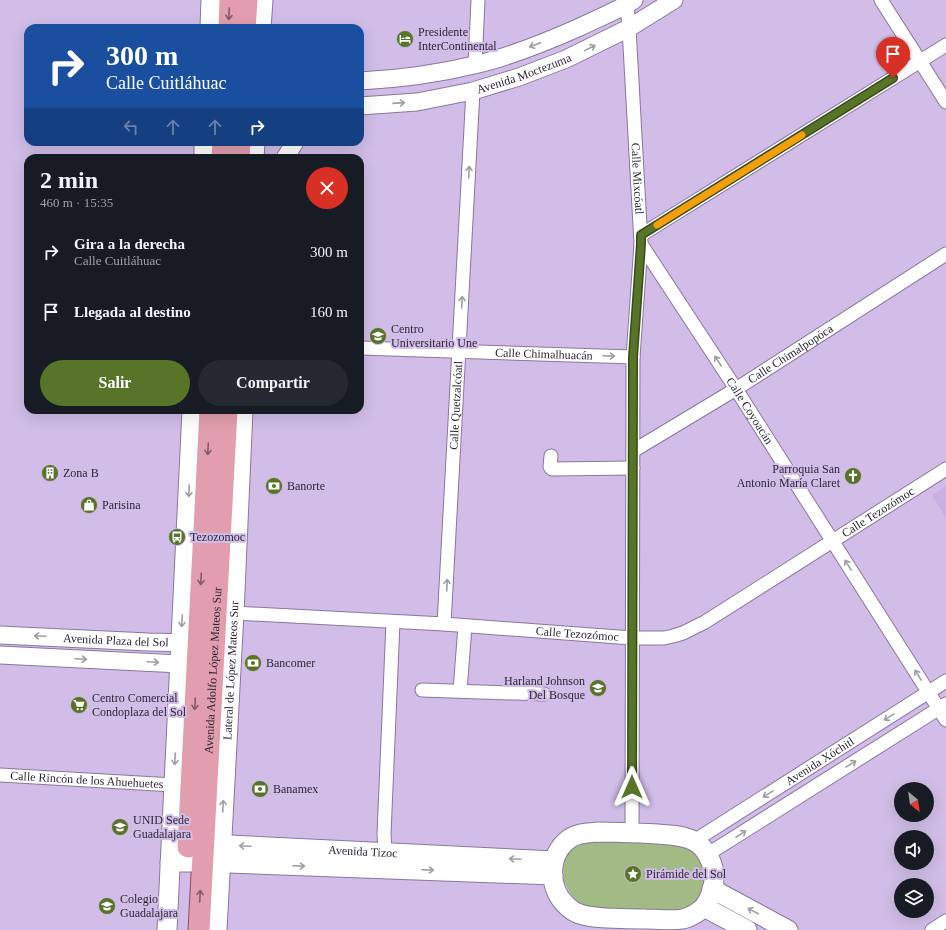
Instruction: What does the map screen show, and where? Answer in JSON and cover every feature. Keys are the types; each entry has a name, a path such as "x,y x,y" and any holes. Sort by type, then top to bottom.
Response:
{"main road":[{"path":"210,24 211,0"},
{"path":"229,24 230,0"},
{"path":"245,24 247,0"},
{"path":"261,24 263,0"},
{"name":"Lateral de López Mateos Sur","path":"192,414 206,643"},
{"name":"Avenida Adolfo López Mateos Sur","path":"184,930 195,853 206,643 210,414"},
{"name":"Avenida Adolfo López Mateos Sur","path":"206,643 227,414"},
{"name":"Lateral de López Mateos Sur","path":"217,930 174,785 180,664 206,643 234,613 243,414"},
{"path":"598,832 632,832 682,836 694,841 708,854 713,864 714,878 712,889 704,907 695,914 683,919 635,924 579,914 567,907 557,895 553,881 553,868 558,851 568,840 580,834 598,832"},
{"name":"Lateral de López Mateos Sur","path":"167,930 195,853"},
{"name":"Avenida Adolfo López Mateos Sur","path":"195,853 199,930"},
{"name":"Avenida Tizoc","path":"195,853 553,868"},
{"name":"Avenida Tizoc","path":"357,860 385,854 553,868"},
{"path":"712,889 788,930"},
{"path":"704,907 747,930"}],"street":[{"path":"475,65 478,0"},
{"name":"Avenida Moctezuma","path":"364,106 417,102 474,91 519,77 566,59 630,28 674,0"},
{"path":"881,0 946,102"},
{"name":"Avenida Moctezuma","path":"364,81 424,75 475,65 556,38 630,2"},
{"name":"Calle Mixcóatl","path":"630,2 630,28 641,240 633,357 632,832"},
{"path":"641,240 946,45"},
{"name":"Calle Quetzalcóatl","path":"444,624 474,91"},
{"name":"Calle Coyoacán","path":"641,240 929,692 944,711"},
{"name":"Calle Chimalpopóca","path":"633,451 736,389 946,254"},
{"name":"Calle Chimalhuacán","path":"364,348 633,357"},
{"path":"551,456 550,469 552,470 633,468"},
{"name":"Calle Tezozómoc","path":"234,613 444,624 632,638 664,638 683,633 694,628 946,469"},
{"path":"385,854 384,834 394,622"},
{"path":"460,691 465,626"},
{"name":"Avenida Plaza del Sol","path":"0,634 148,642 206,643"},
{"name":"Avenida Plaza del Sol","path":"0,655 180,664"},
{"name":"Avenida Xóchitl","path":"694,841 946,681"},
{"path":"422,690 544,694"},
{"name":"Avenida Xóchitl","path":"708,854 944,711"},
{"name":"Calle Rincón de los Ahuehuetes","path":"0,775 174,785"},
{"path":"932,930 946,921"}],"shaded area":[{"path":"946,486 946,518 932,495"}],"green space":[{"path":"590,840 685,844 693,851 705,868 707,879 706,885 699,903 682,912 597,909 583,906 571,895 564,881 564,865 568,854 575,845"}],"slow traffic":[{"path":"657,225 802,135"}],"place":[{"name":"Presidente InterContinental","path":"405,39"},
{"name":"Centro Universitario Une","path":"378,336"},
{"name":"Zona B","path":"50,473"},
{"name":"Parroquia San Antonio María Claret","path":"853,476"},
{"name":"Banorte","path":"274,486"},
{"name":"Parisina","path":"89,505"},
{"name":"Tezozomoc","path":"177,537"},
{"name":"Bancomer","path":"253,663"},
{"name":"Harland Johnson Del Bosque","path":"598,688"},
{"name":"Centro Comercial Condoplaza del Sol","path":"79,705"},
{"name":"Banamex","path":"260,789"},
{"name":"UNID Sede Guadalajara","path":"120,827"},
{"name":"Pirámide del Sol","path":"633,874"},
{"name":"Colegio Guadalajara","path":"107,906"}],"route":[{"path":"632,787 633,357 641,235 893,78"}]}
